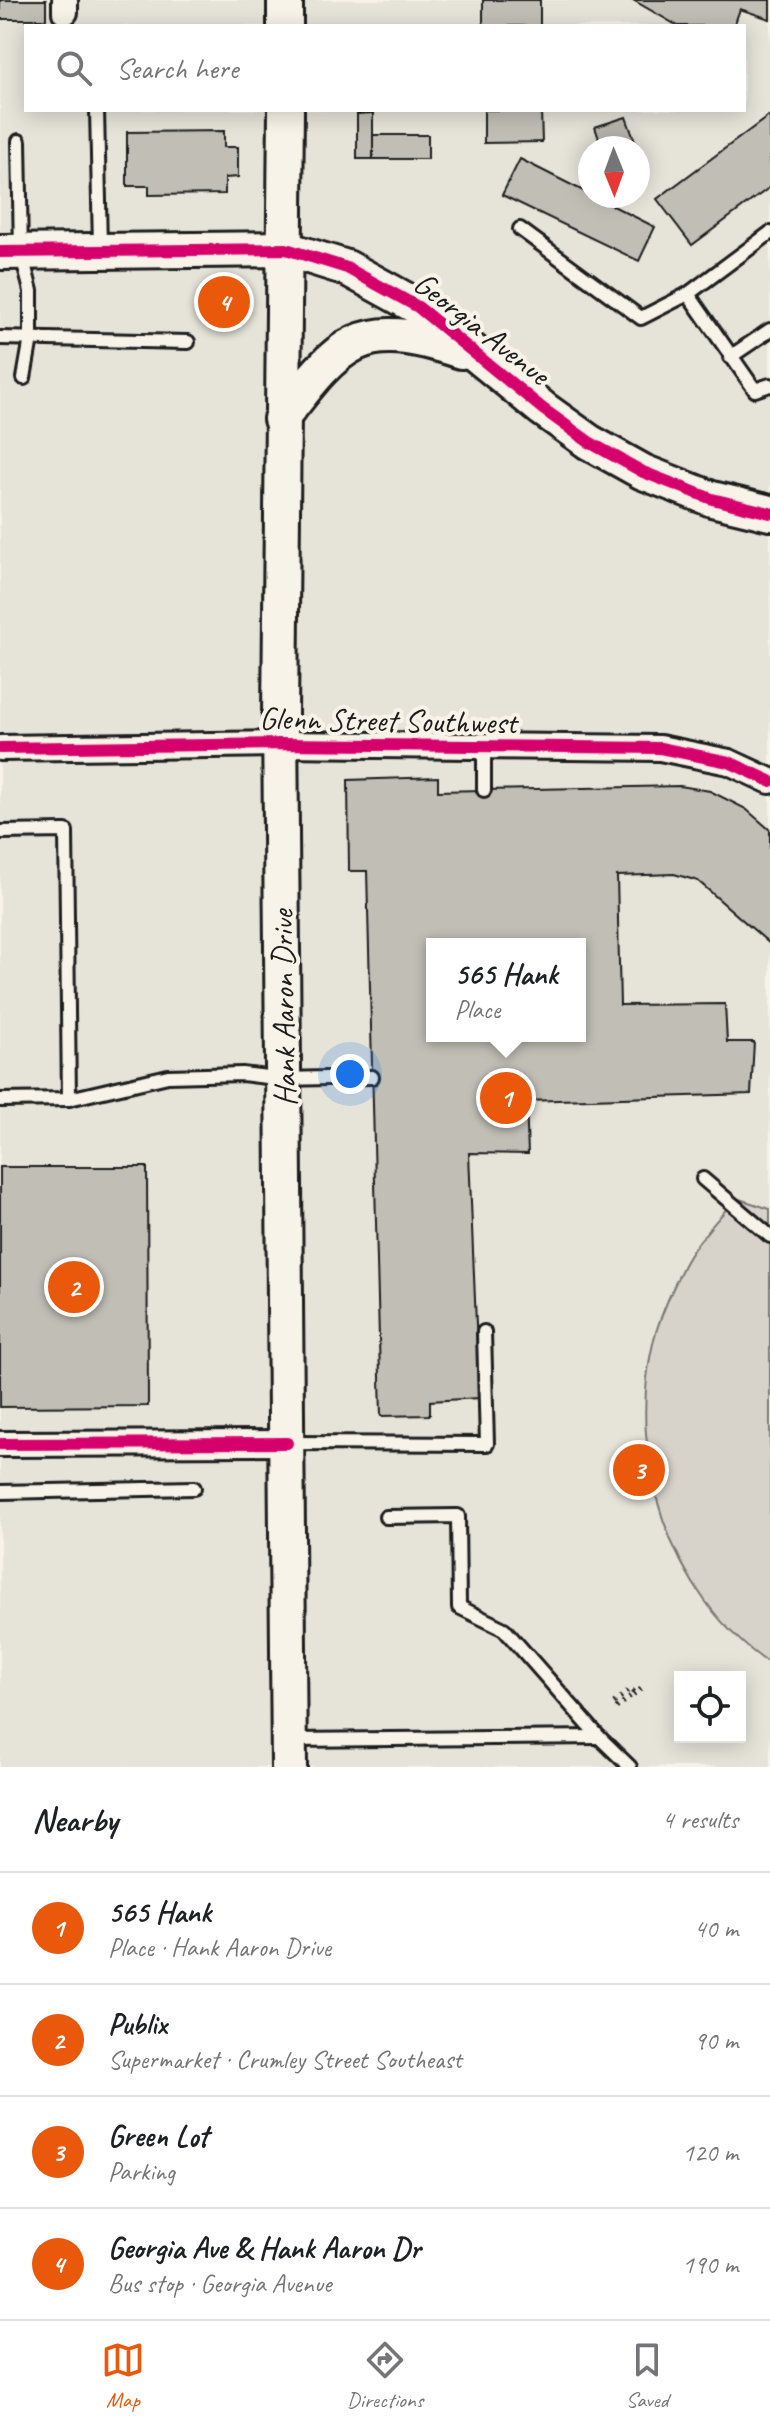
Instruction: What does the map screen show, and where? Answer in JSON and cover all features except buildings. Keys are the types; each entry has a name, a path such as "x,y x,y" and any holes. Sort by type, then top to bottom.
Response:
{"main road":[{"path":"285,0 285,24"},
{"name":"Hank Aaron Drive","path":"286,112 280,744 289,1754"},
{"name":"Georgia Avenue","path":"10,252 286,249 377,282 418,307 543,409 589,442 643,472 712,499 770,513"},
{"path":"281,419 325,361 353,341 388,335 424,338 484,359"}],"street":[{"name":"Glenn Street Southwest","path":"0,748 280,744 660,748 729,762 770,781"},
{"path":"0,1444 287,1443"}],"lane":[{"path":"97,112 100,251"},
{"path":"19,141 10,252 31,291 31,338 24,378"},
{"path":"520,229 641,318 688,294 770,233"},
{"path":"688,294 755,390 770,385"},
{"path":"730,357 770,330"},
{"path":"0,338 188,342"},
{"path":"484,747 484,790"},
{"path":"0,832 66,831 69,1099"},
{"path":"0,1100 69,1099 168,1076 242,1074 284,1079 372,1077"},
{"path":"703,1179 770,1236"},
{"path":"287,1443 487,1444 484,1332"},
{"path":"0,1492 194,1488"},
{"path":"386,1517 458,1516 459,1607 504,1629 599,1737 630,1767"},
{"path":"289,1754 599,1737"}],"path":[{"path":"616,1708 645,1686"}],"shaded area":[{"path":"0,0 770,0 770,1767 0,1767"},
{"path":"736,1198 770,1209 770,1664 735,1635 705,1601 681,1562 663,1520 651,1475 646,1430 647,1384 654,1339 663,1313 692,1251"}],"cycle path":[{"path":"0,252 286,249 347,268 418,307 543,409 589,442 643,472 712,499 770,513"},
{"path":"0,748 280,744 660,748 729,762 770,781"},
{"path":"0,1444 287,1443"}],"place":[{"name":"Georgia Ave & Hank Aaron Dr","path":"224,302"},
{"name":"565 Hank","path":"506,1098"},
{"name":"Publix","path":"74,1287"},
{"name":"Green Lot","path":"639,1470"}]}
